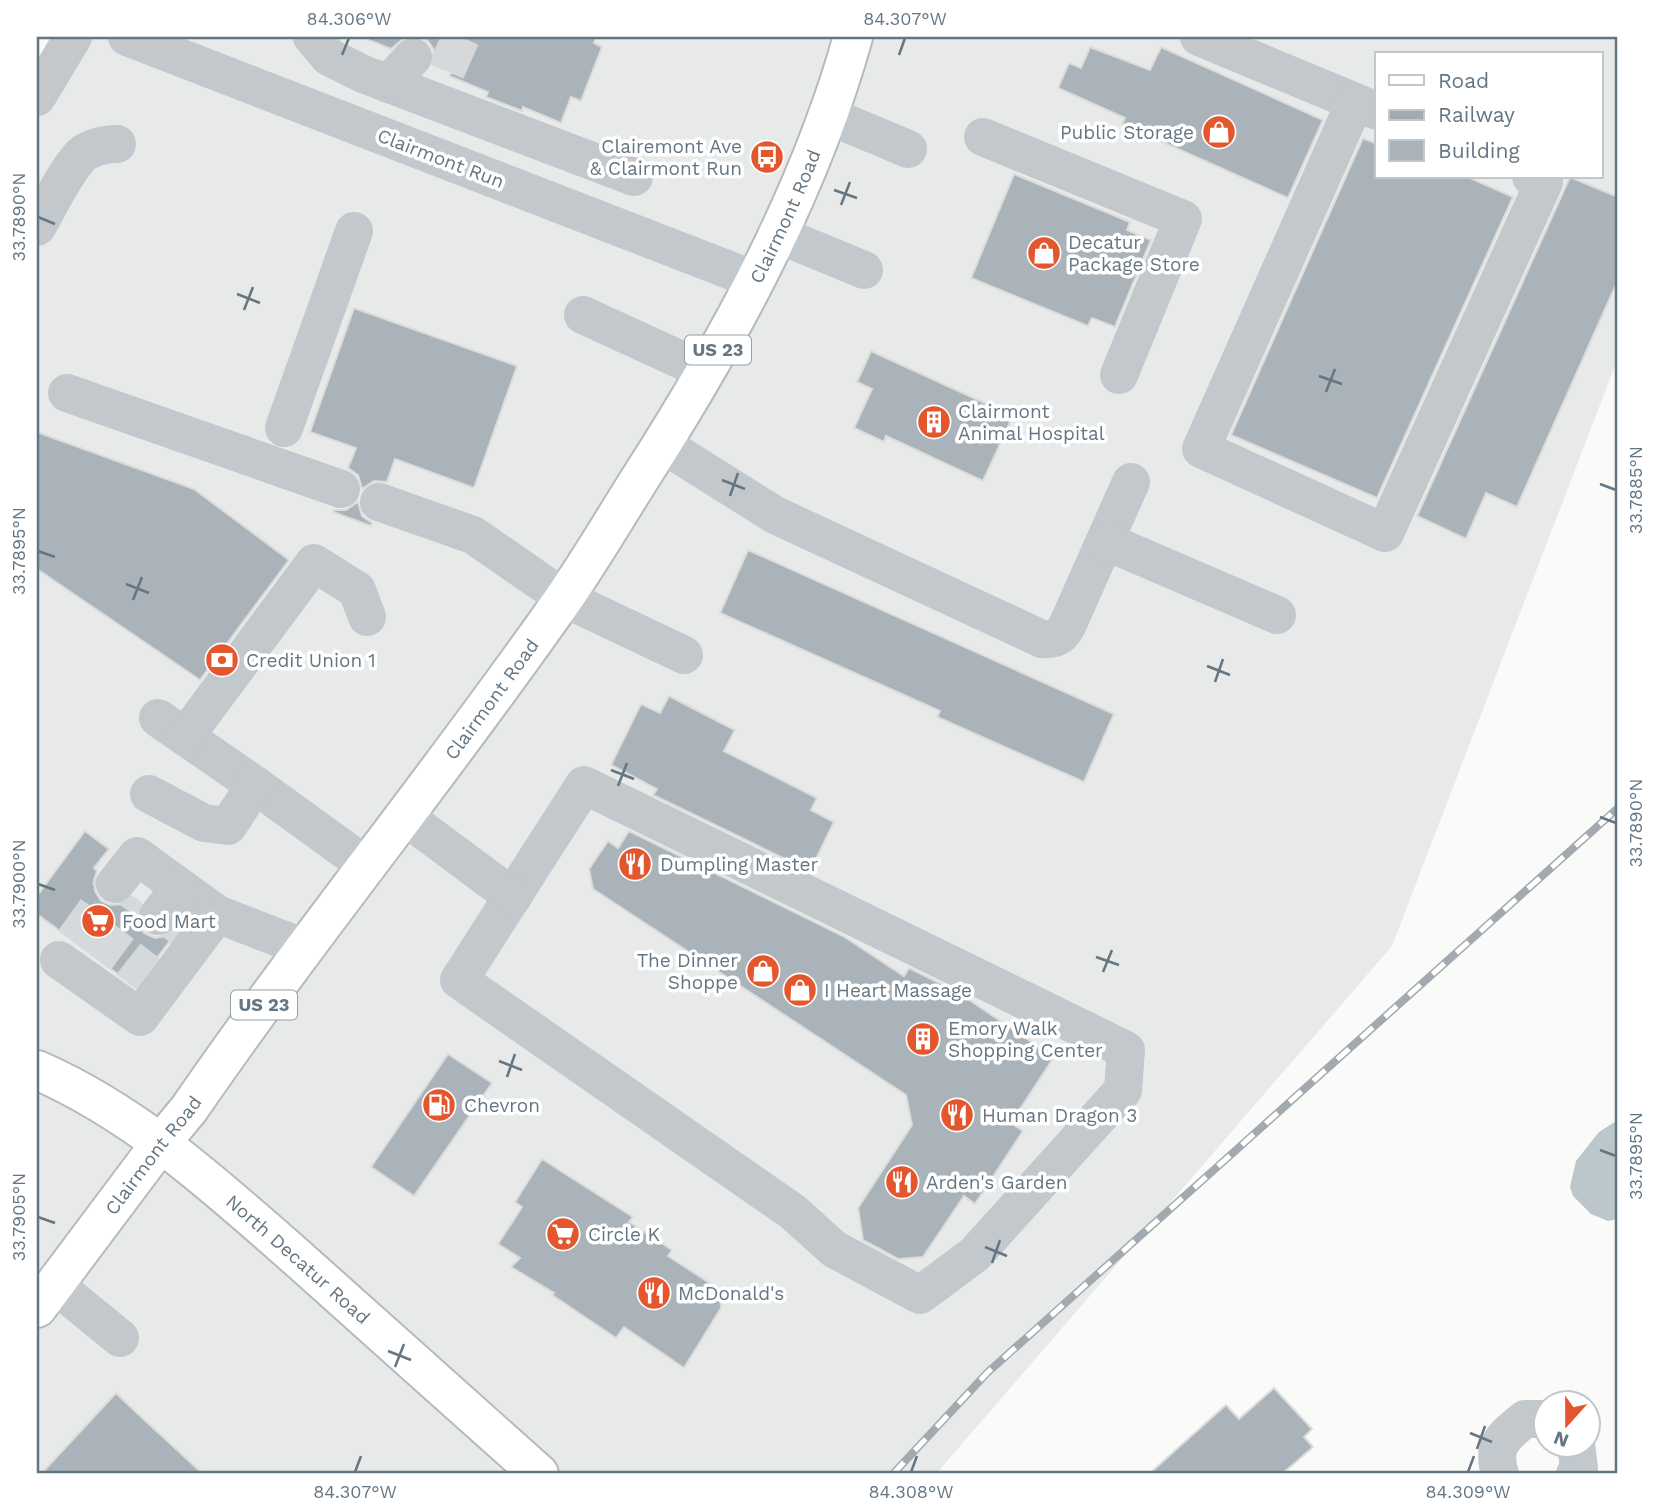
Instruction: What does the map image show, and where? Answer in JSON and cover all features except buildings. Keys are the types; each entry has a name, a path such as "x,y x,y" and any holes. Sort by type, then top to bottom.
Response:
{"main road":[{"name":"Clairmont Road","path":"46,1297 189,1109 564,598 705,372 755,280 827,115 846,39"},
{"name":"North Decatur Road","path":"37,1070 104,1104 160,1144 252,1218 539,1474"}],"street":[{"path":"37,97 73,37"},
{"name":"Clairmont Run","path":"127,37 755,280"},
{"path":"312,37 329,57 363,74 417,77 634,177"},
{"path":"1199,37 1366,107 1200,449 1385,533 1544,182 1534,178"},
{"path":"827,115 908,149"},
{"path":"983,137 1183,219 1119,375"},
{"path":"37,227 83,153 102,145 117,144"},
{"path":"284,428 354,231"},
{"path":"776,234 864,270"},
{"path":"583,315 705,372"},
{"path":"67,393 341,489"},
{"path":"662,443 775,515 1042,639 1055,638 1064,632 1131,482"},
{"path":"379,502 472,535 564,598 684,654"},
{"path":"1105,541 1277,615"},
{"path":"366,617 357,590 314,563 171,728 367,866"},
{"path":"149,794 204,823 228,826 255,785"},
{"path":"584,785 1126,1049 1123,1090 975,1254 920,1295 834,1249 793,1212 458,980 513,897 584,785"},
{"path":"404,816 513,897"},
{"path":"91,974 140,1017 168,900 305,948"},
{"path":"46,1297 120,1338"},
{"path":"1495,1473 1497,1451 1503,1437 1525,1419 1532,1419"}],"shaded area":[{"path":"66,37 1618,37 1618,358 1392,946 936,1474 37,1474 37,87"},
{"path":"1618,1120 1618,1219 1608,1221 1591,1214 1573,1196 1570,1187 1576,1161 1599,1132"}],"tunnel":[{"path":"446,71 461,37"},
{"path":"74,941 115,884"},
{"path":"96,958 138,901"},
{"path":"132,985 176,929"}],"railway":[{"path":"893,1474 987,1373 1618,808"}],"place":[{"name":"Public Storage","path":"1219,132"},
{"name":"Clairemont Ave & Clairmont Run","path":"767,157"},
{"name":"Decatur Package Store","path":"1044,253"},
{"name":"Clairmont Animal Hospital","path":"934,422"},
{"name":"Credit Union 1","path":"222,660"},
{"name":"Dumpling Master","path":"635,864"},
{"name":"Food Mart","path":"98,921"},
{"name":"The Dinner Shoppe","path":"763,971"},
{"name":"I Heart Massage","path":"800,990"},
{"name":"Emory Walk Shopping Center","path":"923,1039"},
{"name":"Chevron","path":"439,1105"},
{"name":"Human Dragon 3","path":"957,1115"},
{"name":"Arden's Garden","path":"902,1182"},
{"name":"Circle K","path":"563,1234"},
{"name":"McDonald's","path":"654,1293"}]}
